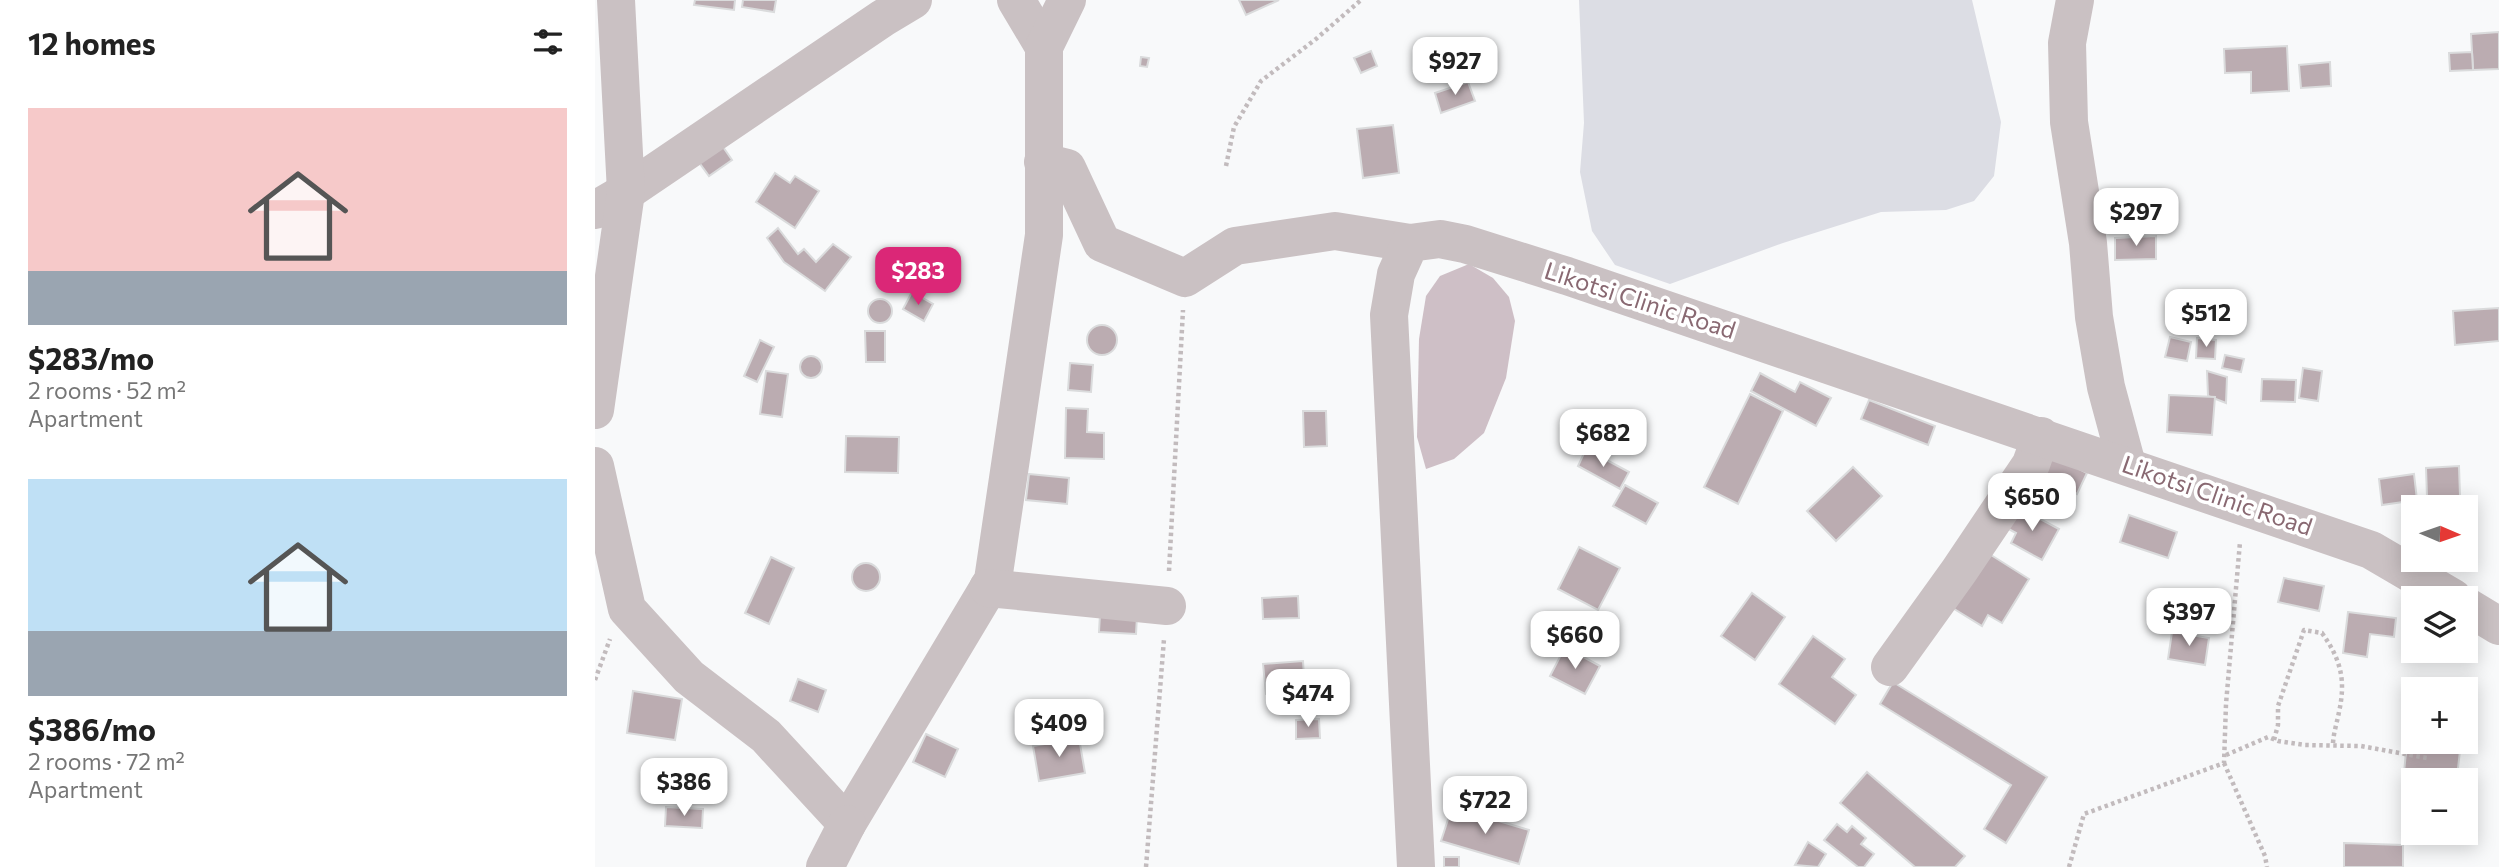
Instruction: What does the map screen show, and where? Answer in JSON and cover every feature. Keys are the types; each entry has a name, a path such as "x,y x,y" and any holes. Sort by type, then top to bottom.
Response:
{"street":[{"path":"595,410 610,201 616,0"},
{"path":"610,201 913,0"},
{"path":"1016,0 1044,47"},
{"path":"826,867 847,824 993,580 1044,236 1044,47 1067,0"},
{"path":"2075,0 2067,43 2069,122 2088,243 2094,317 2106,387 2127,465"},
{"name":"Likotsi Clinic Road","path":"1043,162 1067,168 1102,243 1185,278 1235,246 1310,234 1335,231 1410,243 1440,239 1465,244 2243,504 2371,550 2432,586"},
{"path":"1410,243 1396,274 1389,315 1416,867"},
{"path":"1890,667 2031,464 2041,436"},
{"path":"595,466 627,609 689,677 766,736 847,824"},
{"path":"988,588 1167,606"},
{"path":"2478,613 2499,626"}],"path":[{"path":"1226,166 1234,127 1261,81 1361,0"},
{"path":"2243,504 2226,704 2224,763 2265,856 2267,867"},
{"path":"2274,740 2278,725 2278,706 2304,629 2322,633 2335,650 2340,664 2342,694 2333,745"},
{"path":"2226,755 2268,737 2305,745 2361,746 2427,758"},
{"path":"2069,867 2084,814 2224,763"}],"shaded area":[{"path":"1579,0 1972,0 2001,122 1994,176 1974,201 1946,210 1881,212 1783,243 1670,284 1615,265 1592,231 1580,172 1584,123"},
{"path":"1469,264 1493,278 1509,297 1515,321 1506,378 1484,433 1454,459 1426,469 1417,437 1419,339 1426,296 1440,276"}],"building":[{"path":"695,0 735,0 734,10 694,5"},
{"path":"743,0 776,0 774,12 742,7"},
{"path":"1239,0 1279,0 1246,15"},
{"path":"2499,32 2499,69 2473,70 2471,34"},
{"path":"2287,46 2289,91 2251,93 2251,72 2225,73 2224,49"},
{"path":"1371,51 1377,66 1361,73 1354,58"},
{"path":"2472,52 2473,70 2450,71 2449,53"},
{"path":"1141,57 1149,58 1147,67 1140,66"},
{"path":"2330,62 2331,86 2301,88 2299,65"},
{"path":"1468,82 1475,101 1441,113 1435,93"},
{"path":"1393,125 1399,173 1363,178 1357,129"},
{"path":"721,144 732,160 709,176 698,161"},
{"path":"775,173 790,183 795,176 819,191 795,228 756,202"},
{"path":"778,228 798,254 804,249 816,262 833,244 851,257 825,291 784,262 767,238"},
{"path":"2156,236 2156,259 2115,260 2115,238"},
{"path":"912,292 933,304 924,321 903,309"},
{"path":"875,299 885,299 892,306 892,316 885,323 875,323 868,316 868,306"},
{"path":"2499,308 2499,341 2455,345 2453,311"},
{"path":"1102,325 1108,326 1116,334 1116,346 1108,354 1102,355 1096,354 1088,346 1087,340 1088,334 1096,326"},
{"path":"865,331 885,331 885,362 866,362"},
{"path":"2170,337 2191,342 2187,361 2165,357"},
{"path":"2197,338 2216,340 2215,359 2196,358"},
{"path":"760,340 774,347 757,382 744,376"},
{"path":"2225,355 2244,359 2241,372 2222,368"},
{"path":"811,356 819,359 822,367 819,375 811,378 803,375 800,367 803,359"},
{"path":"1070,363 1093,365 1091,392 1068,390"},
{"path":"2303,368 2322,371 2318,401 2299,398"},
{"path":"766,371 788,374 782,417 760,414"},
{"path":"2207,371 2227,377 2226,403 2208,396"},
{"path":"1760,373 1795,392 1800,382 1831,398 1816,426 1751,391"},
{"path":"2262,379 2296,380 2295,402 2261,401"},
{"path":"1750,394 1783,411 1738,504 1704,487"},
{"path":"2169,395 2215,397 2212,435 2167,432"},
{"path":"1869,400 1935,426 1928,445 1861,419"},
{"path":"1066,408 1088,409 1087,432 1104,433 1104,459 1065,458"},
{"path":"1303,411 1326,411 1327,446 1304,447"},
{"path":"846,436 899,437 898,473 845,472"},
{"path":"1586,449 1629,472 1620,489 1578,466"},
{"path":"2046,451 2087,473 2077,494 2051,480 2042,497 2026,489"},
{"path":"2459,466 2460,495 2427,495 2426,468"},
{"path":"1853,467 1882,496 1836,541 1807,511"},
{"path":"1029,474 1069,478 1067,504 1026,500"},
{"path":"2414,474 2416,495 2401,495 2401,502 2382,505 2379,479"},
{"path":"1625,485 1658,503 1646,524 1613,506"},
{"path":"2015,509 2026,514 2027,512 2059,529 2042,560 2011,543 2016,533 2005,527"},
{"path":"2129,515 2177,532 2168,558 2120,542"},
{"path":"1579,547 1620,568 1598,610 1558,589"},
{"path":"1991,555 2029,579 2002,623 1988,615 1982,626 1951,607"},
{"path":"771,557 794,568 769,624 745,613"},
{"path":"866,563 876,567 880,577 876,587 866,591 856,587 852,577 856,567"},
{"path":"2284,578 2324,586 2319,611 2278,602"},
{"path":"1752,593 1785,617 1755,660 1721,636"},
{"path":"1298,596 1299,618 1263,619 1262,598"},
{"path":"2348,612 2396,618 2394,637 2370,634 2367,657 2343,653"},
{"path":"1100,614 1137,616 1136,634 1099,632"},
{"path":"2172,632 2209,638 2205,665 2168,659"},
{"path":"1813,636 1845,659 1832,677 1856,695 1835,724 1779,684"},
{"path":"1565,647 1600,666 1585,694 1550,676"},
{"path":"1303,661 1305,691 1266,694 1263,664"},
{"path":"798,679 826,690 818,712 790,701"},
{"path":"1893,682 2047,777 2006,843 1984,829 2011,785 1880,704"},
{"path":"633,691 682,699 675,740 627,733"},
{"path":"1319,719 1320,738 1296,739 1296,720"},
{"path":"926,734 958,749 945,777 913,762"},
{"path":"1079,738 1085,773 1039,781 1033,746"},
{"path":"2406,754 2460,754 2458,768 2404,768"},
{"path":"1867,772 1965,856 1955,867 1915,867 1840,803"},
{"path":"666,807 703,809 702,828 665,826"},
{"path":"1452,807 1529,830 1519,864 1441,841"},
{"path":"1837,824 1847,832 1852,826 1866,838 1861,844 1874,854 1864,867 1858,867 1824,840"},
{"path":"1808,842 1826,854 1818,867 1795,865"},
{"path":"2344,843 2403,845 2403,867 2344,867"},
{"path":"1444,857 1459,857 1459,867 1444,867"}]}
